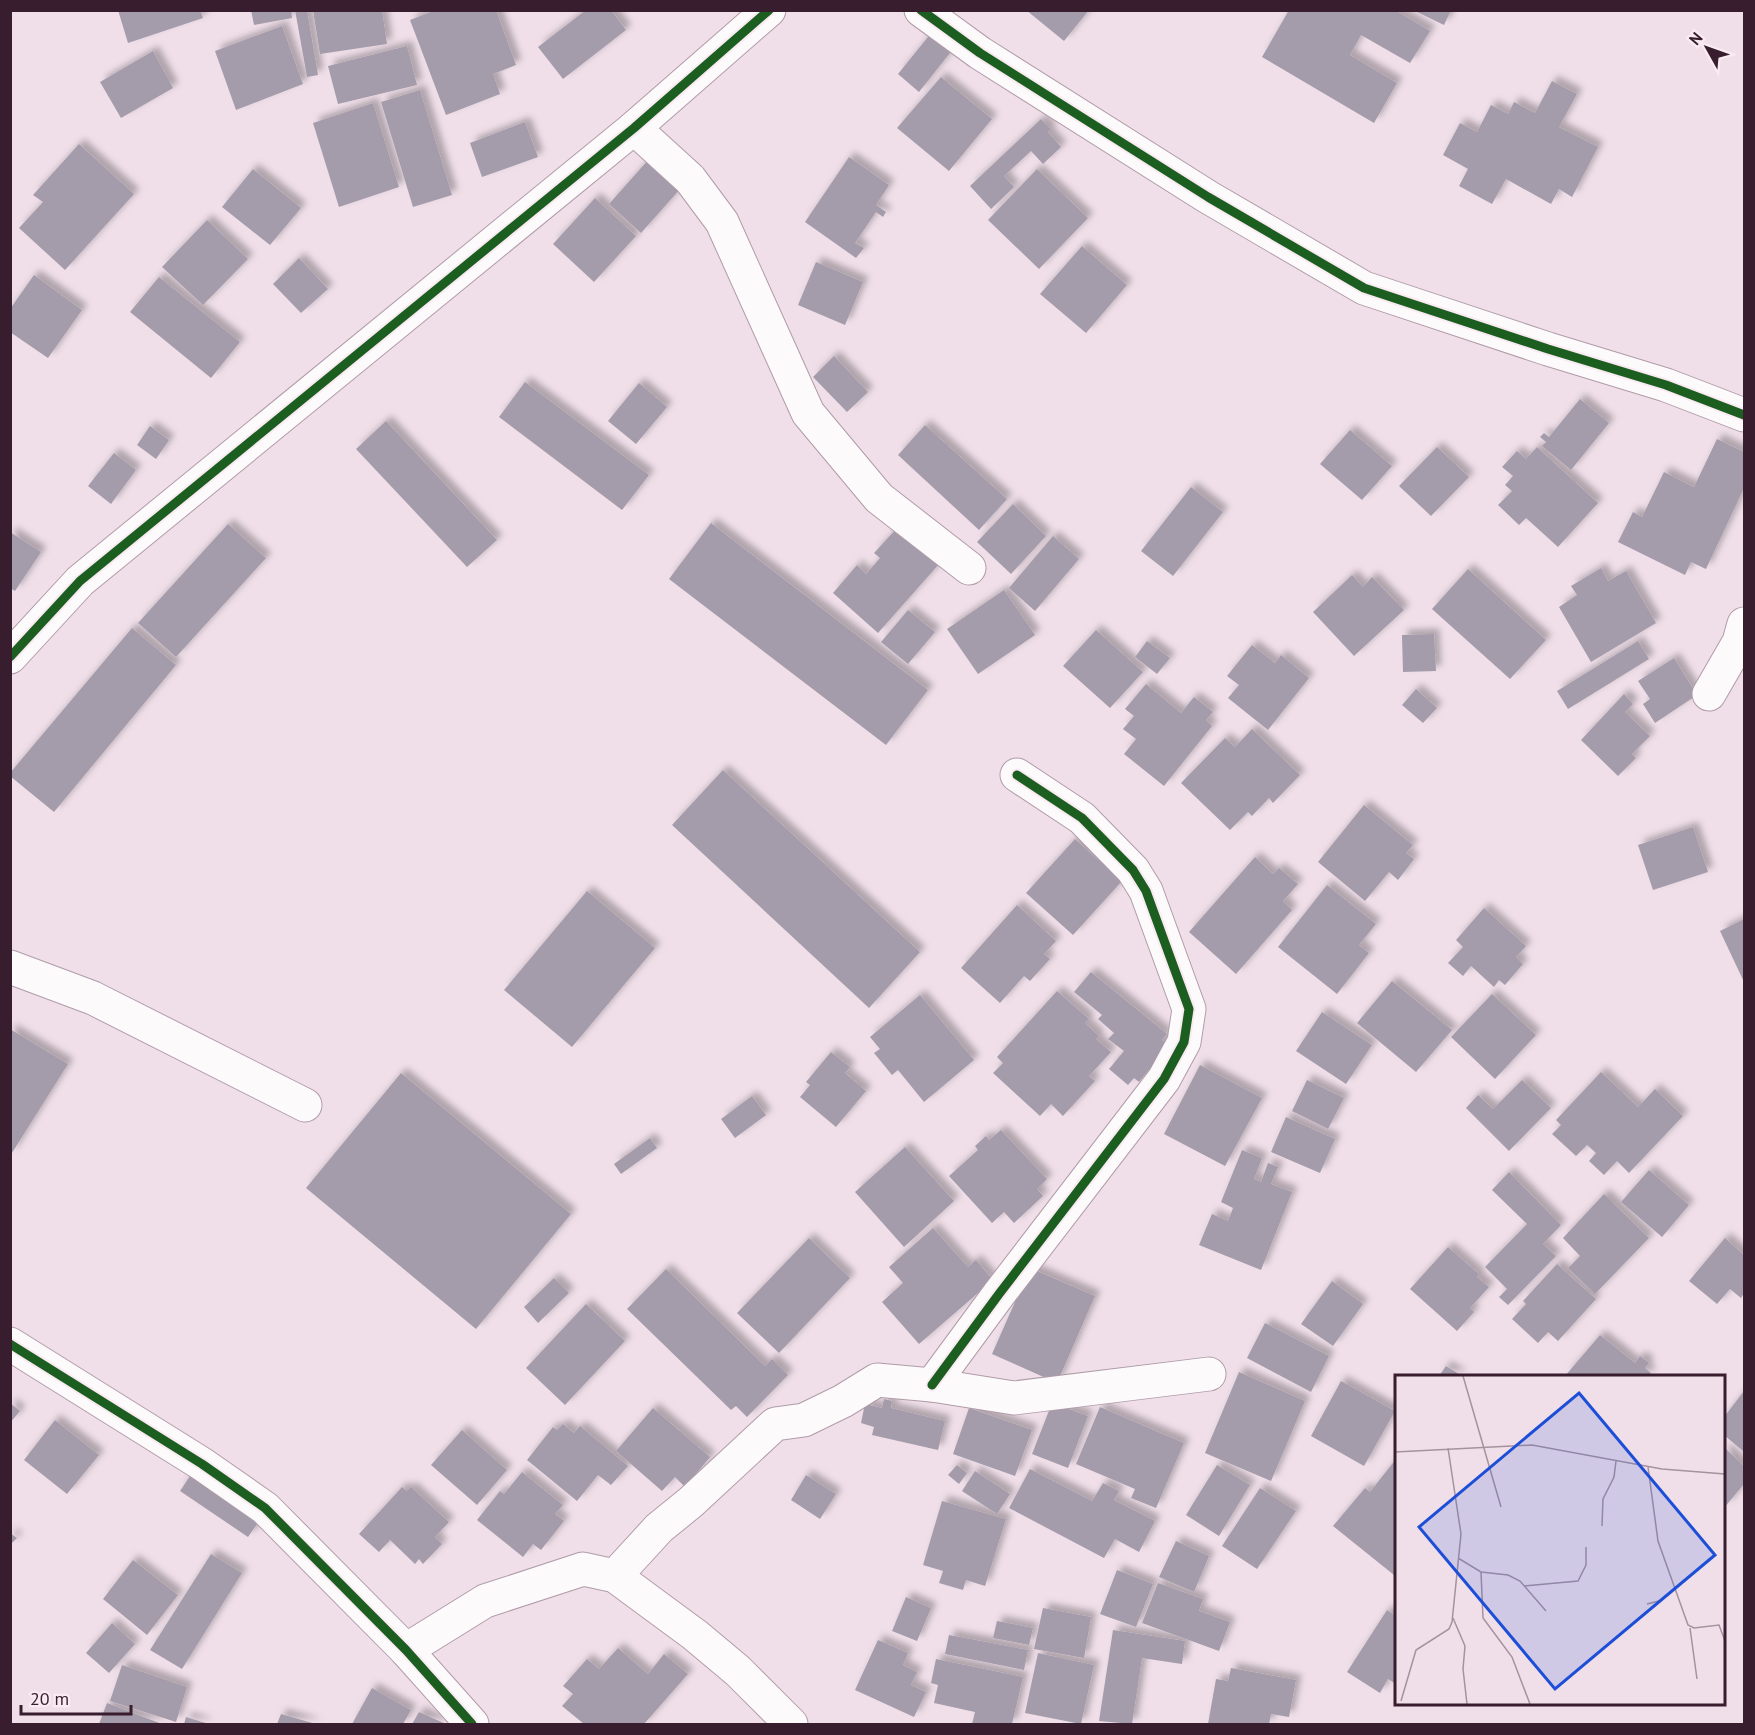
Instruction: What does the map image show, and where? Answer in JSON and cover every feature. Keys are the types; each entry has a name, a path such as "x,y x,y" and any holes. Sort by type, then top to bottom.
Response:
{"street":[{"path":"10,657 80,581 634,128 769,10"},
{"path":"921,10 980,52 1208,197 1364,288 1548,349 1666,385 1744,415"},
{"path":"634,128 690,179 722,222 808,413 879,498 969,568"},
{"path":"1709,694 1739,642 1744,624"},
{"path":"932,1385 1164,1079 1184,1042 1189,1009 1146,891 1133,870 1082,818 1017,776"},
{"path":"10,967 93,998 305,1105"},
{"path":"10,1344 202,1464 265,1508 406,1650 472,1725"},
{"path":"615,1576 659,1528 691,1502 776,1424 804,1420 843,1401 877,1380 932,1385 1014,1398 1209,1374"},
{"path":"406,1650 485,1601 583,1569 615,1576 695,1635 738,1671 790,1725"}],"building":[{"path":"118,10 200,10 203,18 128,43"},
{"path":"251,10 291,10 292,18 254,25"},
{"path":"295,10 307,10 318,75 307,77"},
{"path":"313,10 382,10 387,44 320,54"},
{"path":"436,10 496,10 516,65 493,74 500,94 446,115 410,20"},
{"path":"586,10 611,10 626,30 563,79 538,47"},
{"path":"1026,10 1089,10 1064,41"},
{"path":"1289,10 1395,10 1430,31 1410,63 1361,35 1350,55 1397,83 1374,123 1262,57"},
{"path":"1413,10 1451,10 1444,25"},
{"path":"282,26 303,84 236,110 215,51"},
{"path":"936,27 957,44 919,92 898,74"},
{"path":"407,46 417,85 338,104 328,66"},
{"path":"153,51 173,88 121,118 100,82"},
{"path":"941,77 992,119 949,171 897,128"},
{"path":"1552,81 1577,94 1559,127 1598,147 1572,197 1559,189 1551,204 1506,179 1492,204 1459,186 1468,169 1443,155 1460,123 1477,132 1491,105 1508,114 1514,102 1535,113"},
{"path":"420,90 452,195 413,207 381,102"},
{"path":"373,103 399,187 339,207 313,123"},
{"path":"1041,119 1051,129 1048,132 1061,147 1043,164 1031,151 1004,176 1014,187 991,209 970,186"},
{"path":"525,122 538,157 482,177 470,143"},
{"path":"79,144 134,194 65,270 19,228 43,202 33,195"},
{"path":"849,157 889,185 876,205 886,212 883,217 876,212 855,243 864,248 856,258 805,222"},
{"path":"649,159 681,188 641,233 609,204"},
{"path":"253,169 301,208 270,245 222,207"},
{"path":"1037,169 1088,218 1039,269 988,220"},
{"path":"595,198 636,236 594,282 553,244"},
{"path":"207,220 248,259 203,305 162,267"},
{"path":"1082,246 1127,285 1086,333 1040,294"},
{"path":"299,258 328,289 301,313 273,284"},
{"path":"816,262 863,282 845,325 798,305"},
{"path":"34,275 82,310 48,358 10,332 10,309"},
{"path":"159,277 240,342 211,378 130,312"},
{"path":"834,356 868,392 847,412 813,377"},
{"path":"525,382 649,475 622,510 499,417"},
{"path":"639,383 667,407 636,444 608,421"},
{"path":"1580,399 1609,423 1571,470 1542,446 1546,442 1540,437 1544,433 1549,437"},
{"path":"386,421 497,540 467,567 356,449"},
{"path":"925,425 1007,499 979,530 898,455"},
{"path":"150,426 169,440 156,459 137,445"},
{"path":"1350,430 1392,466 1362,500 1320,464"},
{"path":"1717,439 1744,452 1744,488 1706,569 1691,562 1685,575 1618,542 1633,512 1642,517 1664,472 1694,487"},
{"path":"1437,447 1469,477 1431,516 1399,486"},
{"path":"1537,447 1598,503 1558,547 1526,518 1519,525 1498,505 1512,491 1505,485 1513,476 1502,467 1517,451 1526,459"},
{"path":"114,453 136,470 111,504 88,486"},
{"path":"1191,487 1223,512 1173,576 1141,551"},
{"path":"1013,504 1046,536 1011,574 977,542"},
{"path":"711,523 928,690 886,745 669,579"},
{"path":"228,524 266,558 176,657 138,623"},
{"path":"897,528 939,564 878,633 833,593 857,565 866,574 880,558 874,553"},
{"path":"10,532 41,552 15,591 10,588"},
{"path":"1053,536 1079,559 1035,611 1009,588"},
{"path":"1601,568 1608,581 1626,571 1656,623 1591,662 1559,607 1577,595 1571,586"},
{"path":"1468,569 1546,640 1510,679 1432,609"},
{"path":"1352,575 1363,587 1372,577 1404,610 1354,656 1313,612"},
{"path":"1004,590 1035,635 978,674 947,629"},
{"path":"908,610 935,632 908,664 881,642"},
{"path":"132,628 176,665 54,812 10,776 10,773"},
{"path":"1096,630 1143,672 1110,708 1063,666"},
{"path":"1434,634 1436,671 1403,672 1402,635"},
{"path":"1147,641 1170,658 1157,674 1135,657"},
{"path":"1638,641 1649,659 1568,709 1557,691"},
{"path":"1252,645 1275,663 1281,655 1309,678 1268,730 1228,698 1239,685 1227,676"},
{"path":"1674,658 1697,695 1655,723 1643,704 1650,699 1638,681"},
{"path":"1146,684 1181,713 1194,697 1213,712 1206,720 1212,726 1164,786 1124,754 1136,739 1123,729 1134,716 1125,709"},
{"path":"1416,689 1437,708 1423,723 1402,705"},
{"path":"1624,694 1633,704 1625,712 1650,736 1632,754 1636,758 1618,776 1581,740"},
{"path":"1252,729 1300,775 1273,803 1269,798 1252,816 1248,812 1230,830 1181,783 1225,738 1235,747"},
{"path":"723,770 920,952 869,1008 672,825"},
{"path":"1364,805 1413,845 1406,853 1414,859 1398,880 1389,872 1365,901 1318,862"},
{"path":"1693,827 1708,872 1653,890 1638,845"},
{"path":"1075,839 1122,881 1073,935 1026,893"},
{"path":"1255,857 1273,874 1279,868 1298,884 1283,901 1292,910 1236,974 1189,932"},
{"path":"1327,885 1376,924 1359,945 1369,953 1337,994 1278,947"},
{"path":"587,891 655,948 572,1047 504,990"},
{"path":"1017,905 1056,941 1044,954 1050,959 1030,981 1024,976 1000,1003 961,968"},
{"path":"1484,908 1526,946 1516,957 1523,964 1505,985 1499,980 1494,987 1471,966 1463,976 1448,963 1463,947 1456,940"},
{"path":"1744,919 1744,982 1720,931"},
{"path":"1091,972 1167,1034 1162,1040 1169,1045 1139,1082 1134,1078 1128,1085 1109,1069 1124,1051 1108,1039 1114,1033 1098,1019 1102,1015 1074,992"},
{"path":"1392,981 1452,1030 1416,1072 1357,1023"},
{"path":"1057,991 1089,1019 1085,1023 1099,1036 1096,1039 1111,1052 1089,1076 1095,1081 1063,1116 1051,1104 1040,1116 993,1073 1003,1063 997,1057"},
{"path":"1492,994 1536,1035 1495,1079 1451,1037"},
{"path":"920,995 974,1060 924,1102 898,1070 892,1075 874,1053 880,1049 870,1037"},
{"path":"1322,1012 1372,1045 1346,1084 1296,1051"},
{"path":"10,1029 68,1064 10,1156"},
{"path":"831,1052 850,1067 845,1073 866,1091 836,1127 800,1097 810,1085 806,1082"},
{"path":"1200,1065 1262,1098 1225,1166 1164,1134"},
{"path":"1601,1072 1638,1107 1655,1089 1683,1116 1629,1173 1617,1161 1604,1175 1589,1161 1596,1153 1587,1145 1576,1156 1552,1134 1561,1125 1556,1120"},
{"path":"401,1073 571,1214 476,1329 306,1188"},
{"path":"1307,1080 1344,1098 1328,1129 1292,1111"},
{"path":"1522,1080 1551,1108 1509,1151 1466,1108 1478,1095 1493,1109"},
{"path":"752,1096 766,1115 735,1138 721,1119"},
{"path":"1286,1117 1335,1139 1320,1173 1271,1152"},
{"path":"1001,1130 1047,1179 1037,1189 1043,1196 1014,1223 1004,1212 992,1223 949,1176 978,1150 975,1146 986,1136 989,1140"},
{"path":"650,1138 657,1148 621,1174 614,1164"},
{"path":"905,1147 954,1201 904,1247 855,1192"},
{"path":"1242,1150 1262,1158 1254,1179 1261,1182 1268,1163 1278,1167 1271,1184 1292,1192 1261,1270 1199,1245 1212,1214 1228,1221 1233,1208 1221,1202"},
{"path":"1649,1170 1689,1205 1662,1237 1621,1202"},
{"path":"1509,1172 1561,1225 1543,1244 1556,1256 1508,1305 1499,1297 1507,1289 1485,1267 1527,1224 1492,1190"},
{"path":"1604,1194 1649,1238 1595,1294 1568,1268 1580,1256 1563,1238"},
{"path":"933,1228 968,1267 976,1260 993,1280 919,1344 882,1302 903,1283 889,1267"},
{"path":"809,1238 850,1278 779,1353 737,1313"},
{"path":"1725,1238 1744,1255 1744,1293 1741,1298 1730,1289 1717,1304 1689,1281"},
{"path":"1448,1247 1479,1274 1477,1277 1489,1287 1470,1308 1474,1312 1457,1331 1410,1289"},
{"path":"1557,1264 1596,1299 1558,1341 1548,1332 1538,1343 1512,1319 1526,1304 1523,1301"},
{"path":"1030,1268 1095,1296 1057,1383 992,1354"},
{"path":"666,1269 765,1366 772,1359 788,1375 747,1417 736,1406 731,1410 627,1309"},
{"path":"554,1278 569,1293 538,1323 524,1307"},
{"path":"1332,1281 1363,1304 1333,1346 1301,1324"},
{"path":"586,1304 625,1341 565,1405 526,1368"},
{"path":"1265,1323 1329,1356 1311,1392 1247,1358"},
{"path":"1600,1335 1635,1363 1640,1356 1649,1363 1645,1368 1651,1373 1648,1375 1566,1375"},
{"path":"1446,1366 1460,1375 1440,1375"},
{"path":"1239,1372 1305,1401 1271,1481 1205,1453"},
{"path":"1341,1381 1395,1411 1364,1466 1311,1436"},
{"path":"1744,1391 1744,1452 1725,1436 1725,1416"},
{"path":"884,1399 892,1401 891,1408 945,1421 938,1450 872,1435 874,1427 861,1423 865,1404 882,1408"},
{"path":"10,1403 20,1411 10,1423"},
{"path":"1052,1403 1088,1416 1068,1468 1032,1454"},
{"path":"1100,1407 1184,1443 1156,1508 1131,1498 1135,1489 1076,1464"},
{"path":"653,1408 710,1457 685,1487 675,1477 662,1491 616,1451"},
{"path":"969,1408 1032,1430 1015,1476 953,1454"},
{"path":"55,1420 99,1455 67,1494 24,1460"},
{"path":"563,1424 574,1433 580,1426 628,1466 611,1485 598,1475 577,1501 527,1460 553,1427 557,1430"},
{"path":"462,1430 507,1470 477,1505 431,1465"},
{"path":"1725,1448 1744,1466 1744,1484 1725,1507"},
{"path":"1395,1460 1394,1575 1333,1526 1365,1488 1370,1492"},
{"path":"957,1465 967,1473 959,1484 948,1475"},
{"path":"1217,1465 1250,1485 1219,1536 1186,1515"},
{"path":"196,1467 264,1514 248,1537 180,1491"},
{"path":"1030,1469 1092,1501 1103,1483 1119,1491 1114,1500 1155,1521 1139,1552 1115,1539 1104,1558 1009,1508"},
{"path":"975,1471 1010,1494 997,1514 962,1491"},
{"path":"522,1472 563,1505 555,1514 564,1521 541,1550 533,1544 523,1557 477,1520 500,1491 504,1494"},
{"path":"806,1475 836,1494 820,1519 791,1500"},
{"path":"402,1487 407,1491 411,1487 449,1522 435,1537 442,1544 423,1564 419,1559 415,1564 390,1540 379,1552 359,1534"},
{"path":"1260,1488 1296,1511 1257,1569 1222,1546"},
{"path":"942,1501 1006,1519 985,1586 966,1580 963,1590 939,1583 943,1571 923,1565"},
{"path":"10,1533 17,1538 10,1545"},
{"path":"1176,1541 1209,1556 1194,1592 1159,1577"},
{"path":"211,1554 242,1573 182,1669 150,1650"},
{"path":"133,1560 178,1595 147,1635 103,1599"},
{"path":"1117,1570 1153,1584 1136,1627 1100,1614"},
{"path":"1158,1583 1203,1599 1199,1611 1230,1622 1219,1651 1142,1623"},
{"path":"906,1597 931,1608 917,1641 892,1631"},
{"path":"1043,1608 1091,1617 1084,1658 1034,1649"},
{"path":"1387,1610 1395,1615 1395,1683 1388,1679 1380,1693 1347,1672"},
{"path":"997,1621 1033,1628 1029,1645 993,1638"},
{"path":"112,1623 135,1644 109,1673 86,1653"},
{"path":"1113,1630 1185,1641 1182,1664 1142,1658 1132,1724 1099,1721"},
{"path":"949,1635 1028,1650 1024,1670 945,1654"},
{"path":"878,1640 908,1653 903,1665 917,1672 911,1685 926,1692 914,1717 855,1690"},
{"path":"618,1648 648,1674 664,1654 688,1674 644,1724 584,1724 562,1706 573,1694 563,1686 587,1659 599,1669"},
{"path":"1038,1653 1094,1665 1081,1724 1025,1713"},
{"path":"936,1659 1023,1677 1012,1724 972,1724 975,1712 934,1703 938,1685 931,1683"},
{"path":"122,1665 187,1687 176,1722 110,1701"},
{"path":"1231,1668 1296,1680 1289,1717 1271,1714 1269,1724 1208,1724 1216,1679 1228,1681"},
{"path":"372,1688 411,1710 403,1724 352,1724"},
{"path":"107,1703 162,1724 99,1724"},
{"path":"419,1712 446,1724 412,1724"},
{"path":"281,1714 316,1724 277,1724"},
{"path":"186,1717 209,1724 184,1724"}],"cycle path":[{"path":"10,657 80,581 634,128 769,10"},
{"path":"921,10 980,53 1208,197 1364,288 1548,349 1666,385 1744,415"},
{"path":"932,1385 1164,1079 1184,1042 1189,1009 1146,891 1133,870 1082,818 1017,775"},
{"path":"10,1344 202,1464 265,1508 406,1650 472,1724"}]}
